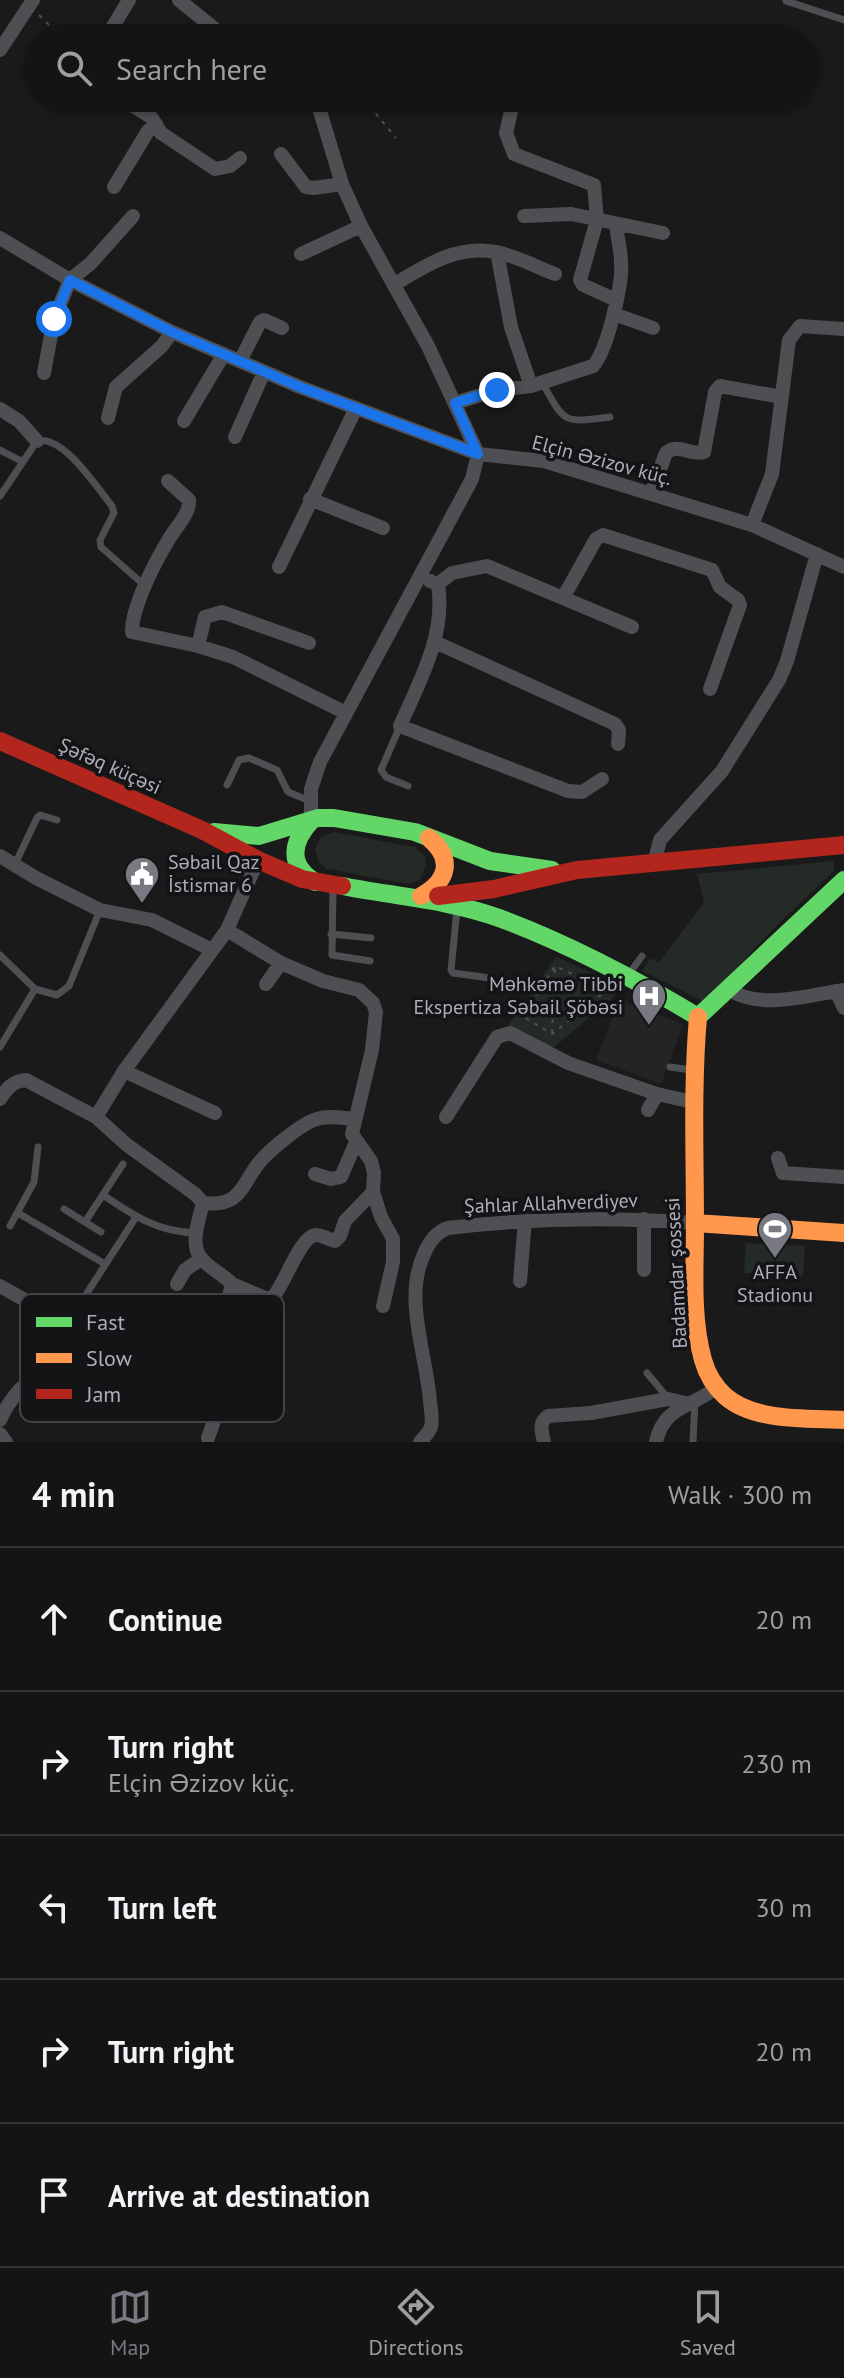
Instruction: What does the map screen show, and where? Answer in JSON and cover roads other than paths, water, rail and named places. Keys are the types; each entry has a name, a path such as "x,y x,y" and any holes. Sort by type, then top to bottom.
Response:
{"main road":[{"name":"Şəfəq küçəsi","path":"0,741 202,830"},
{"path":"202,830 259,836 311,821 334,818 424,835 490,861 531,869 577,870 844,845"},
{"path":"311,821 300,831 296,840 295,858 305,876 328,886"},
{"path":"202,830 287,874 328,886 457,907 498,918 628,975 698,1017 844,880"},
{"path":"406,899 431,891 443,880 446,870 442,850 424,835"},
{"path":"406,899 473,892 577,870"},
{"name":"Badamdar şossesi","path":"698,1017 693,1102 699,1340 704,1362 717,1387"},
{"path":"695,1223 844,1233"},
{"path":"717,1387 731,1400 753,1409 844,1420"}],"street":[{"path":"114,24 129,0"},
{"path":"179,0 209,24"},
{"path":"0,50 31,3"},
{"path":"143,112 151,117 161,133 215,169 230,166 240,158"},
{"path":"311,821 310,801 320,762 344,712 472,479 478,454 395,284 361,226 342,184 320,112"},
{"path":"511,112 506,133 514,154 594,185 597,220 580,280 583,285 653,328"},
{"path":"114,187 148,131 156,124"},
{"path":"281,154 306,187 342,184"},
{"path":"524,216 571,214 663,233"},
{"path":"44,373 54,319 70,280 91,263 133,216"},
{"path":"455,403 497,390 536,384 593,366 599,360 615,307 622,264 616,224"},
{"path":"301,254 361,226"},
{"name":"Elçin Əzizov küç.","path":"3,245 172,332 356,408 478,454 544,461 752,525 844,567"},
{"path":"395,284 436,259 479,251 497,252 555,274"},
{"path":"497,252 511,327 536,384"},
{"path":"240,361 260,322 264,320 282,328"},
{"path":"752,525 772,474 789,340 800,326 844,329"},
{"path":"108,418 116,387 162,346 172,332"},
{"path":"184,421 224,354"},
{"path":"235,437 264,372"},
{"path":"651,494 670,449 677,447 698,454 704,452 715,392 720,386 782,397"},
{"path":"279,567 356,408"},
{"path":"0,409 19,421 37,441"},
{"path":"168,481 189,500 189,508 167,541 132,620 132,632 233,657 344,712"},
{"path":"310,499 383,528"},
{"path":"563,598 596,539 603,535 712,570 720,587 740,605 710,689"},
{"path":"654,863 660,840 722,771 779,680 817,554"},
{"path":"438,584 452,573 487,566 632,627"},
{"path":"420,577 438,584"},
{"path":"438,584 441,616 435,642 400,726 568,791 582,792 602,779"},
{"path":"198,646 205,617 222,612 309,643"},
{"path":"435,642 615,724 619,730 618,744"},
{"path":"0,856 100,910 152,920 212,950"},
{"path":"96,1117 124,1071 227,930 258,860"},
{"path":"227,930 281,963 323,981 359,990 373,1003 376,1023 372,1050 352,1134 371,1161 373,1192 381,1217 390,1230 394,1251 383,1306"},
{"path":"266,984 281,963"},
{"path":"728,989 748,999 840,991 844,1008"},
{"path":"446,1117 497,1037 510,1033 568,1063 657,1094 693,1102"},
{"path":"124,1071 215,1113"},
{"path":"0,1099 7,1088 17,1081 26,1080 96,1117 203,1203 215,1205 233,1199 259,1163 314,1119 355,1119"},
{"path":"648,1110 657,1094"},
{"path":"315,1174 331,1179 341,1177 356,1142"},
{"path":"778,1158 783,1173 844,1177"},
{"path":"277,1294 290,1263 310,1237 316,1235 335,1241 345,1221 373,1192"},
{"path":"203,1203 196,1233 197,1252 201,1259 232,1284 256,1294"},
{"path":"644,1219 644,1270"},
{"name":"Şahlar Allahverdiyev","path":"420,1442 430,1430 432,1422 419,1335 416,1290 421,1260 440,1231 525,1220 644,1219 695,1223"},
{"path":"520,1281 525,1220"},
{"path":"177,1284 185,1270 201,1259"},
{"path":"230,1294 232,1284"},
{"path":"0,1286 20,1297"},
{"path":"656,1442 659,1429 673,1412 717,1387"},
{"path":"0,1420 20,1389"},
{"path":"544,1442 541,1426 548,1416 591,1413 668,1399 690,1402"},
{"path":"208,1438 214,1422"},
{"path":"0,1434 6,1442"}],"lane":[{"path":"786,1 844,20"},
{"path":"536,384 565,417 573,421 610,417"},
{"path":"0,496 37,441 53,441 67,452 112,506 114,513 100,540 101,547 146,587"},
{"path":"0,450 23,462"},
{"path":"400,726 381,770 386,777 408,786"},
{"path":"227,785 239,760 249,758 277,770 288,792 310,801"},
{"path":"15,864 37,818 40,815 57,820"},
{"path":"328,886 332,955 370,961"},
{"path":"457,907 451,970 453,973 490,978"},
{"path":"0,955 35,989 49,994 64,992 86,948 100,910"},
{"path":"331,934 371,938"},
{"path":"628,975 642,956"},
{"path":"0,1047 35,989"},
{"path":"670,1067 694,1070"},
{"path":"10,1226 34,1182 38,1147"},
{"path":"85,1222 123,1164"},
{"path":"103,1195 136,1217 168,1231 196,1233"},
{"path":"64,1209 101,1232"},
{"path":"18,1213 105,1264"},
{"path":"87,1293 136,1217"},
{"path":"647,1373 668,1399"},
{"path":"690,1402 693,1442"}],"place":[{"name":"Səbail Qaz İstismar 6","path":"142,905"},
{"name":"Məhkəmə Tibbi Ekspertiza Səbail Şöbəsi","path":"649,1027"},
{"name":"AFFA Stadionu","path":"775,1260"}]}
